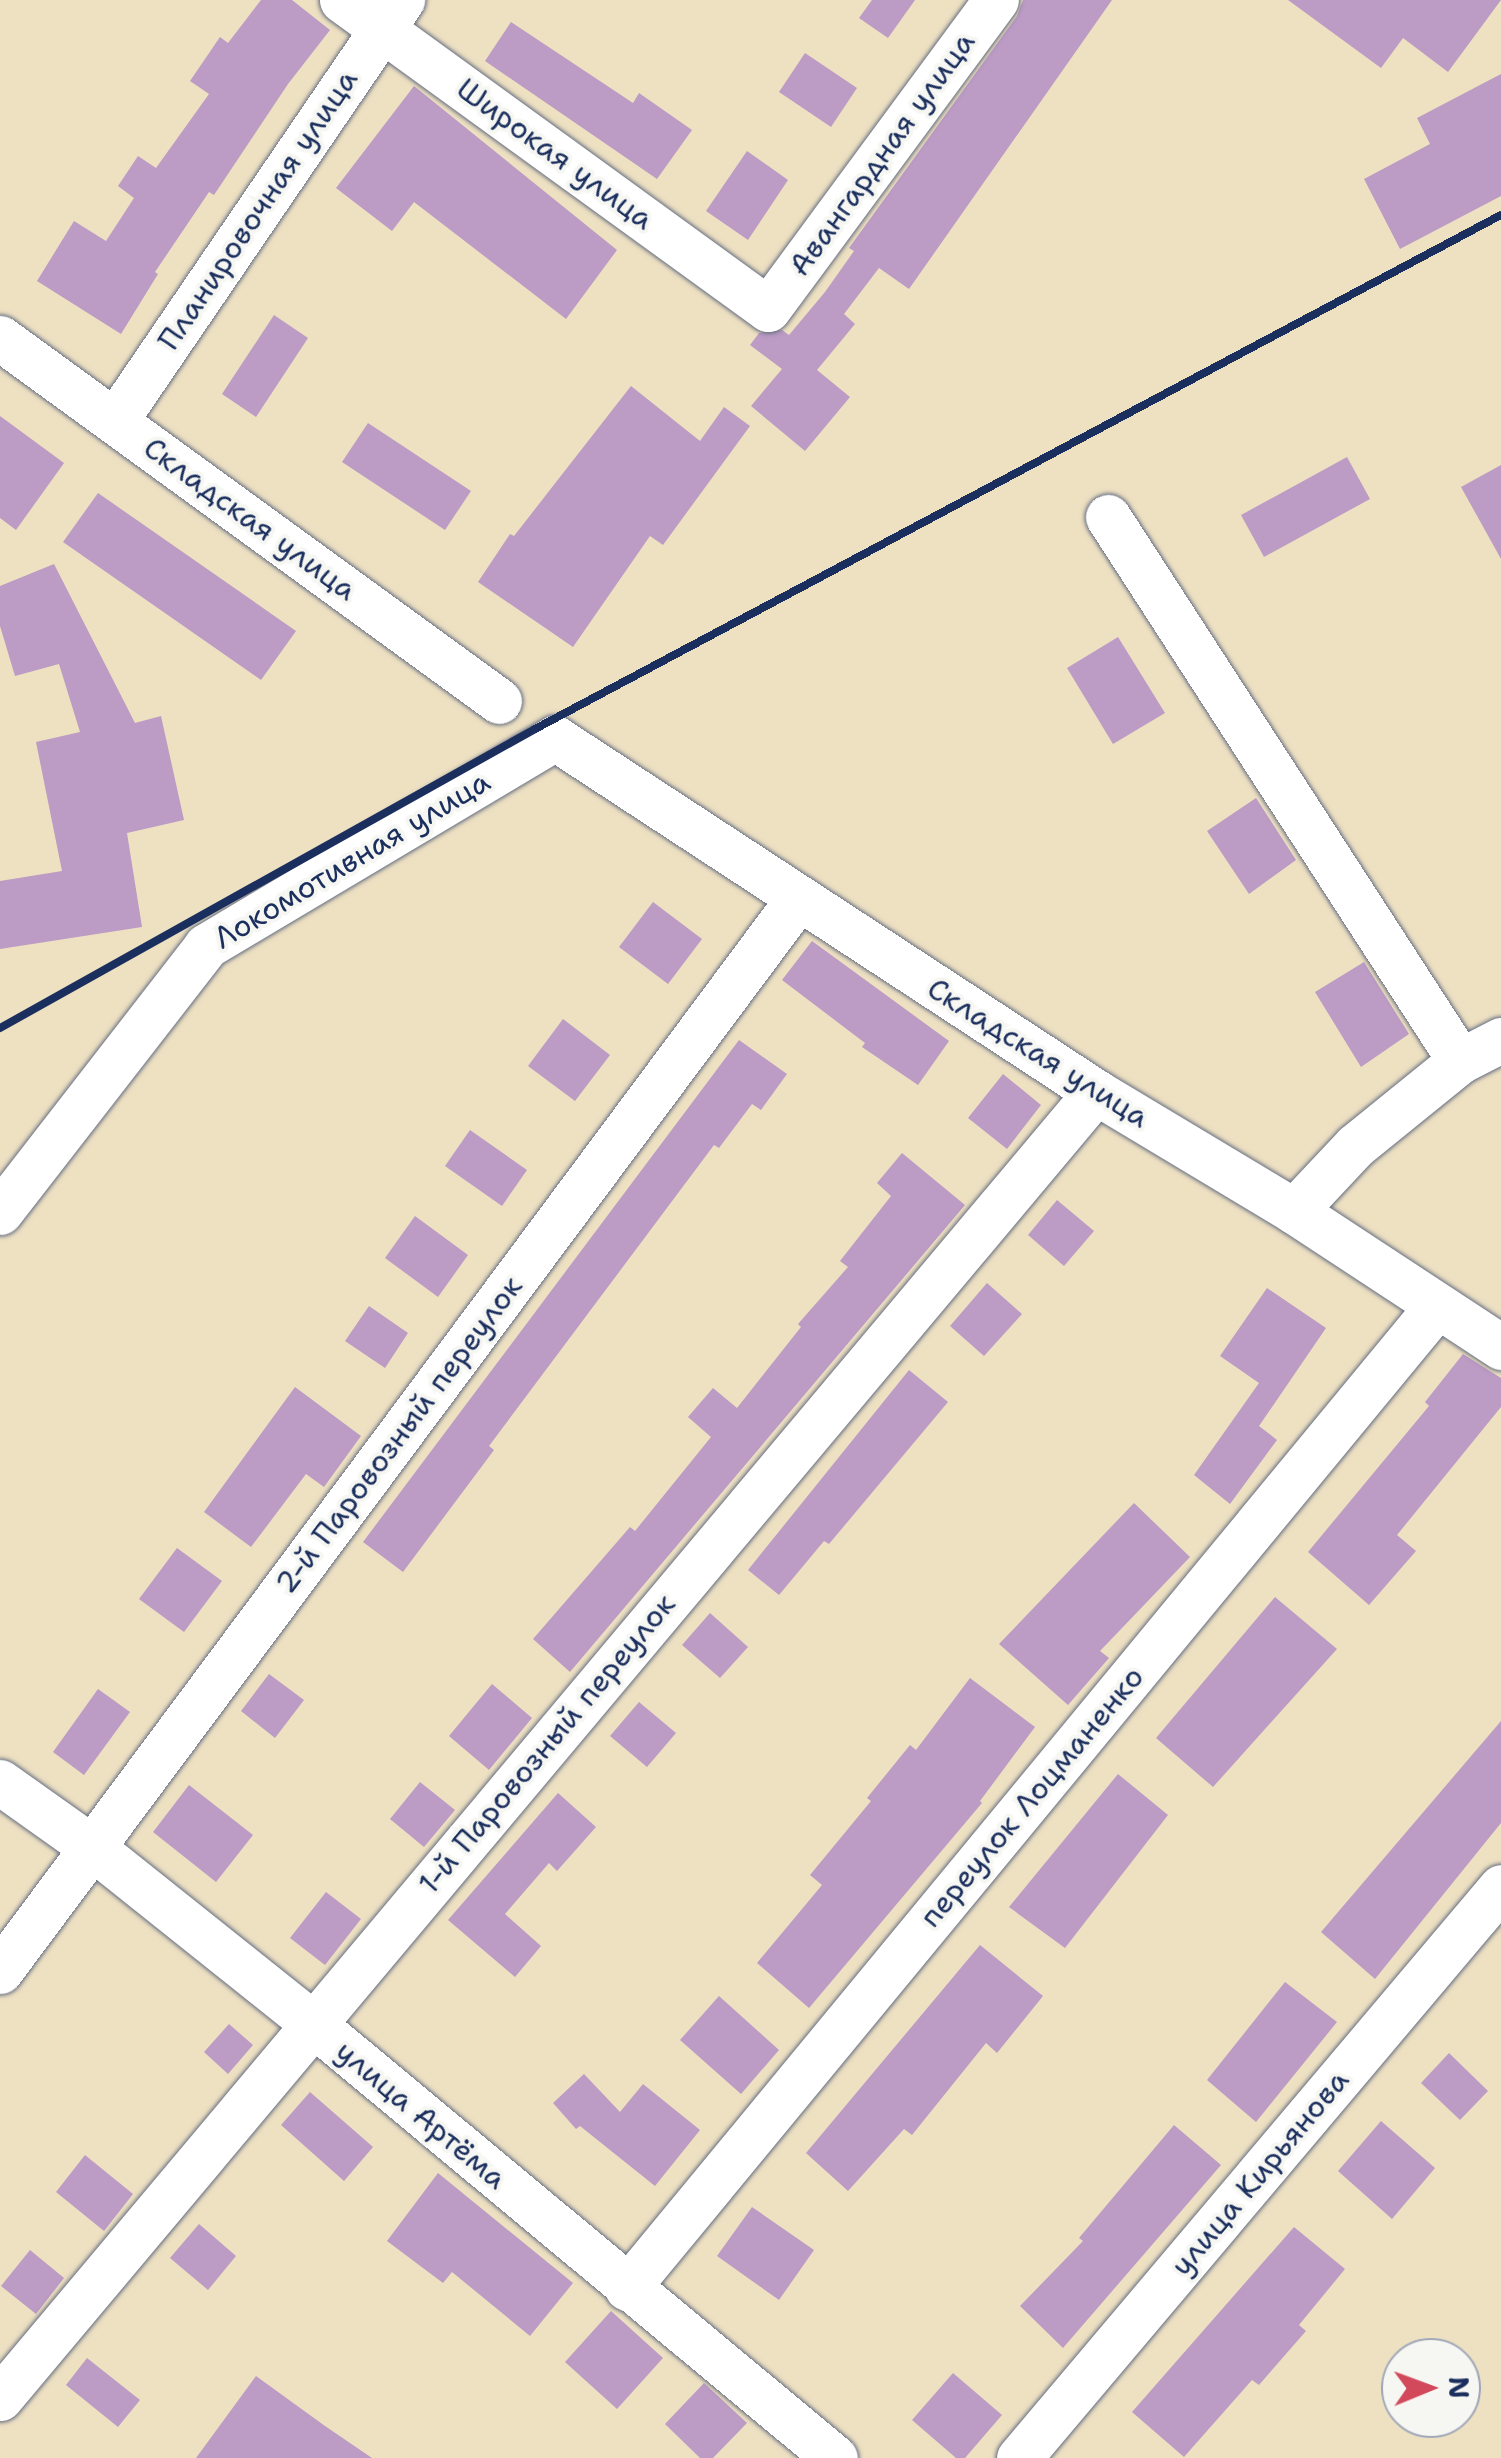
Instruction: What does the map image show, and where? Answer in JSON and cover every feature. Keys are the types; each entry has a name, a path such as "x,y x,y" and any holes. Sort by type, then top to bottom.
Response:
{"street":[{"name":"Широкая улица","path":"342,0 392,14 768,309"},
{"name":"Авангардная улица","path":"768,309 996,0"},
{"name":"Планировочная улица","path":"115,421 392,14"},
{"name":"Складская улица","path":"0,338 499,701"},
{"path":"1108,517 1460,1061"},
{"name":"Локомотивная улица","path":"0,1212 206,946 555,738 577,757"},
{"name":"Складская улица","path":"577,757 1096,1092 1294,1211 1501,1346"},
{"name":"2-й Паровозный переулок","path":"0,1971 798,899"},
{"path":"1294,1211 1355,1146 1460,1061 1501,1040"},
{"name":"1-й Паровозный переулок","path":"0,2398 1096,1092"},
{"name":"переулок Лоцманенко","path":"627,2288 1437,1306"},
{"name":"улица Артёма","path":"0,1782 93,1848 312,2024 834,2458"},
{"name":"улица Кирьянова","path":"1019,2458 1501,1887"}],"building":[{"path":"261,0 292,0 330,30 288,84 214,195 209,192 155,272 158,274 121,334 37,281 74,221 106,241 134,198 118,186 138,156 156,168 209,94 190,81 220,37 228,43"},
{"path":"872,0 915,0 888,38 859,18"},
{"path":"1023,0 1112,0 909,289 879,268 844,314 855,324 817,370 850,397 805,451 751,406 782,369 750,345 759,333 782,330 789,335 825,292 854,251 849,248 1017,16"},
{"path":"1288,0 1501,0 1448,72 1403,38 1381,68"},
{"path":"511,22 633,103 639,93 692,130 657,179 485,61"},
{"path":"805,53 857,88 831,127 779,92"},
{"path":"1501,74 1501,196 1400,249 1364,179 1430,144 1417,118"},
{"path":"414,86 617,250 566,319 414,202 392,231 336,188"},
{"path":"747,151 788,180 748,240 706,211"},
{"path":"274,315 308,338 256,417 222,394"},
{"path":"631,386 700,441 724,407 750,426 663,545 650,536 573,647 478,582 510,534 514,536"},
{"path":"0,416 64,463 16,530 0,518"},
{"path":"368,423 471,491 445,530 342,462"},
{"path":"1347,457 1370,499 1264,557 1241,515"},
{"path":"1501,465 1501,559 1461,487"},
{"path":"98,493 296,631 261,680 63,542"},
{"path":"54,564 135,723 161,716 184,820 127,833 142,927 0,949 0,881 62,871 36,742 80,732 59,664 15,676 0,626 0,586"},
{"path":"1118,637 1165,713 1113,744 1067,668"},
{"path":"1256,798 1296,860 1249,894 1207,831"},
{"path":"653,902 702,939 668,984 619,947"},
{"path":"812,941 949,1041 918,1085 862,1047 865,1043 782,980"},
{"path":"1364,962 1409,1034 1361,1067 1315,992"},
{"path":"563,1019 610,1055 575,1101 528,1066"},
{"path":"739,1040 787,1074 761,1110 752,1104 719,1148 714,1145 489,1446 494,1450 403,1572 363,1542"},
{"path":"1003,1074 1041,1105 1007,1149 968,1118"},
{"path":"470,1130 527,1170 502,1206 445,1166"},
{"path":"902,1153 965,1205 570,1672 533,1639 630,1527 635,1531 711,1437 688,1417 713,1388 737,1408 801,1327 798,1324 848,1267 840,1261 891,1196 877,1183"},
{"path":"1057,1200 1094,1231 1064,1266 1028,1235"},
{"path":"415,1216 468,1255 438,1297 385,1258"},
{"path":"987,1283 1022,1314 984,1356 950,1326"},
{"path":"1267,1288 1326,1328 1259,1426 1277,1440 1230,1504 1194,1475 1259,1383 1220,1356"},
{"path":"369,1306 408,1333 385,1368 345,1341"},
{"path":"1463,1354 1501,1378 1501,1407 1397,1535 1416,1551 1369,1605 1308,1552 1429,1406 1425,1402"},
{"path":"909,1370 948,1402 829,1544 824,1541 779,1595 748,1570"},
{"path":"295,1387 361,1436 324,1487 306,1474 251,1547 204,1512"},
{"path":"1134,1503 1190,1557 1100,1651 1109,1658 1068,1705 999,1644"},
{"path":"177,1548 222,1581 184,1632 139,1599"},
{"path":"1275,1597 1337,1649 1213,1787 1156,1738"},
{"path":"710,1613 748,1647 720,1678 682,1645"},
{"path":"269,1674 304,1700 275,1738 241,1711"},
{"path":"970,1678 1035,1727 982,1803 809,2008 757,1963 822,1885 810,1875 871,1801 867,1798 910,1745 916,1750"},
{"path":"492,1684 532,1718 489,1770 449,1736"},
{"path":"98,1689 130,1712 84,1775 53,1752"},
{"path":"639,1702 676,1733 647,1767 610,1736"},
{"path":"1501,1721 1501,1823 1375,1979 1321,1932"},
{"path":"1118,1774 1168,1815 1065,1948 1009,1907"},
{"path":"420,1782 455,1810 424,1847 390,1819"},
{"path":"189,1785 253,1835 216,1882 153,1832"},
{"path":"558,1793 596,1827 557,1871 549,1863 505,1914 541,1946 515,1977 448,1920"},
{"path":"326,1892 361,1919 325,1965 290,1938"},
{"path":"980,1945 1043,1996 997,2053 986,2043 912,2135 904,2129 848,2191 806,2153"},
{"path":"1285,1982 1337,2022 1256,2122 1207,2080"},
{"path":"719,1996 779,2050 741,2094 680,2040"},
{"path":"229,2024 253,2045 228,2074 204,2052"},
{"path":"1449,2053 1488,2091 1460,2120 1421,2083"},
{"path":"584,2074 620,2112 643,2084 700,2130 655,2186 580,2126 576,2129 553,2103"},
{"path":"310,2092 373,2147 344,2181 281,2125"},
{"path":"1381,2121 1435,2168 1392,2219 1338,2171"},
{"path":"1174,2125 1221,2165 1063,2348 1020,2306 1083,2241 1079,2238"},
{"path":"85,2155 133,2194 104,2231 56,2192"},
{"path":"438,2173 573,2283 530,2336 452,2272 443,2283 387,2241"},
{"path":"752,2207 814,2250 779,2300 717,2256"},
{"path":"199,2224 236,2256 208,2290 170,2258"},
{"path":"1294,2227 1345,2269 1299,2325 1306,2331 1259,2385 1252,2380 1184,2457 1132,2412"},
{"path":"30,2250 64,2278 36,2314 1,2286"},
{"path":"611,2311 663,2358 617,2409 565,2362"},
{"path":"87,2358 140,2400 118,2427 66,2385"},
{"path":"953,2373 1002,2415 965,2458 956,2458 912,2420"},
{"path":"256,2376 325,2426 372,2458 196,2458"},
{"path":"704,2383 747,2423 713,2458 700,2458 665,2424"}],"railway":[{"path":"0,1028 535,729 1501,215"}]}
